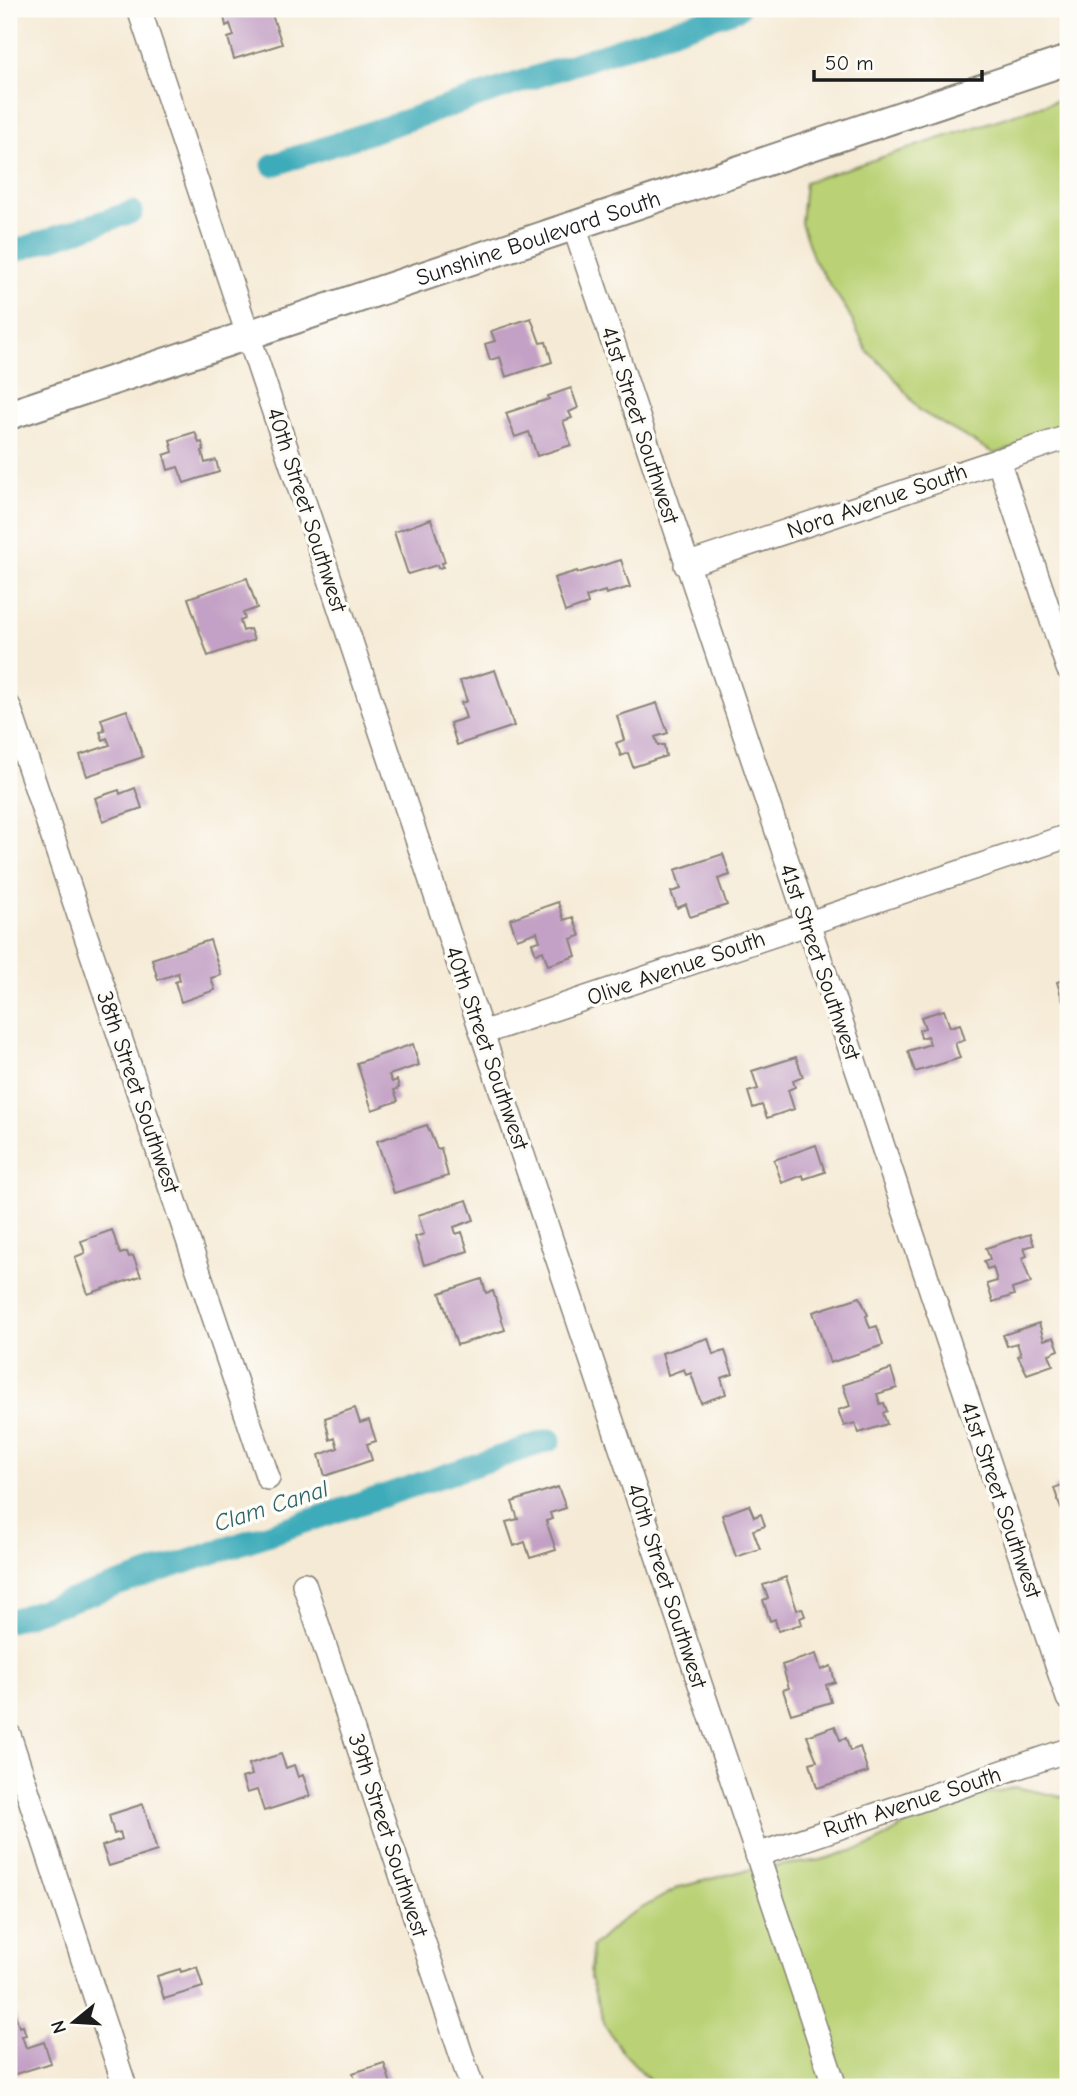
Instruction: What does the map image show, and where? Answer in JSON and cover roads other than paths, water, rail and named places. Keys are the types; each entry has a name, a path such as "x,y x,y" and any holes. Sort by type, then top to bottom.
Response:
{"street":[{"name":"40th Street Southwest","path":"139,9 835,2087"},
{"name":"Sunshine Boulevard South","path":"9,415 1068,60"},
{"name":"41st Street Southwest","path":"574,226 1068,1698"},
{"name":"Nora Avenue South","path":"686,565 1068,437"},
{"path":"998,460 1068,668"},
{"name":"38th Street Southwest","path":"9,707 268,1478"},
{"name":"Olive Avenue South","path":"482,1032 1068,836"},
{"name":"39th Street Southwest","path":"304,1584 472,2087"},
{"path":"9,1735 125,2087"},
{"name":"Ruth Avenue South","path":"757,1854 1068,1750"}],"waterway":[{"path":"273,165 738,9"},
{"path":"9,253 132,212"},
{"name":"Clam Canal","path":"9,1621 550,1440"}]}
